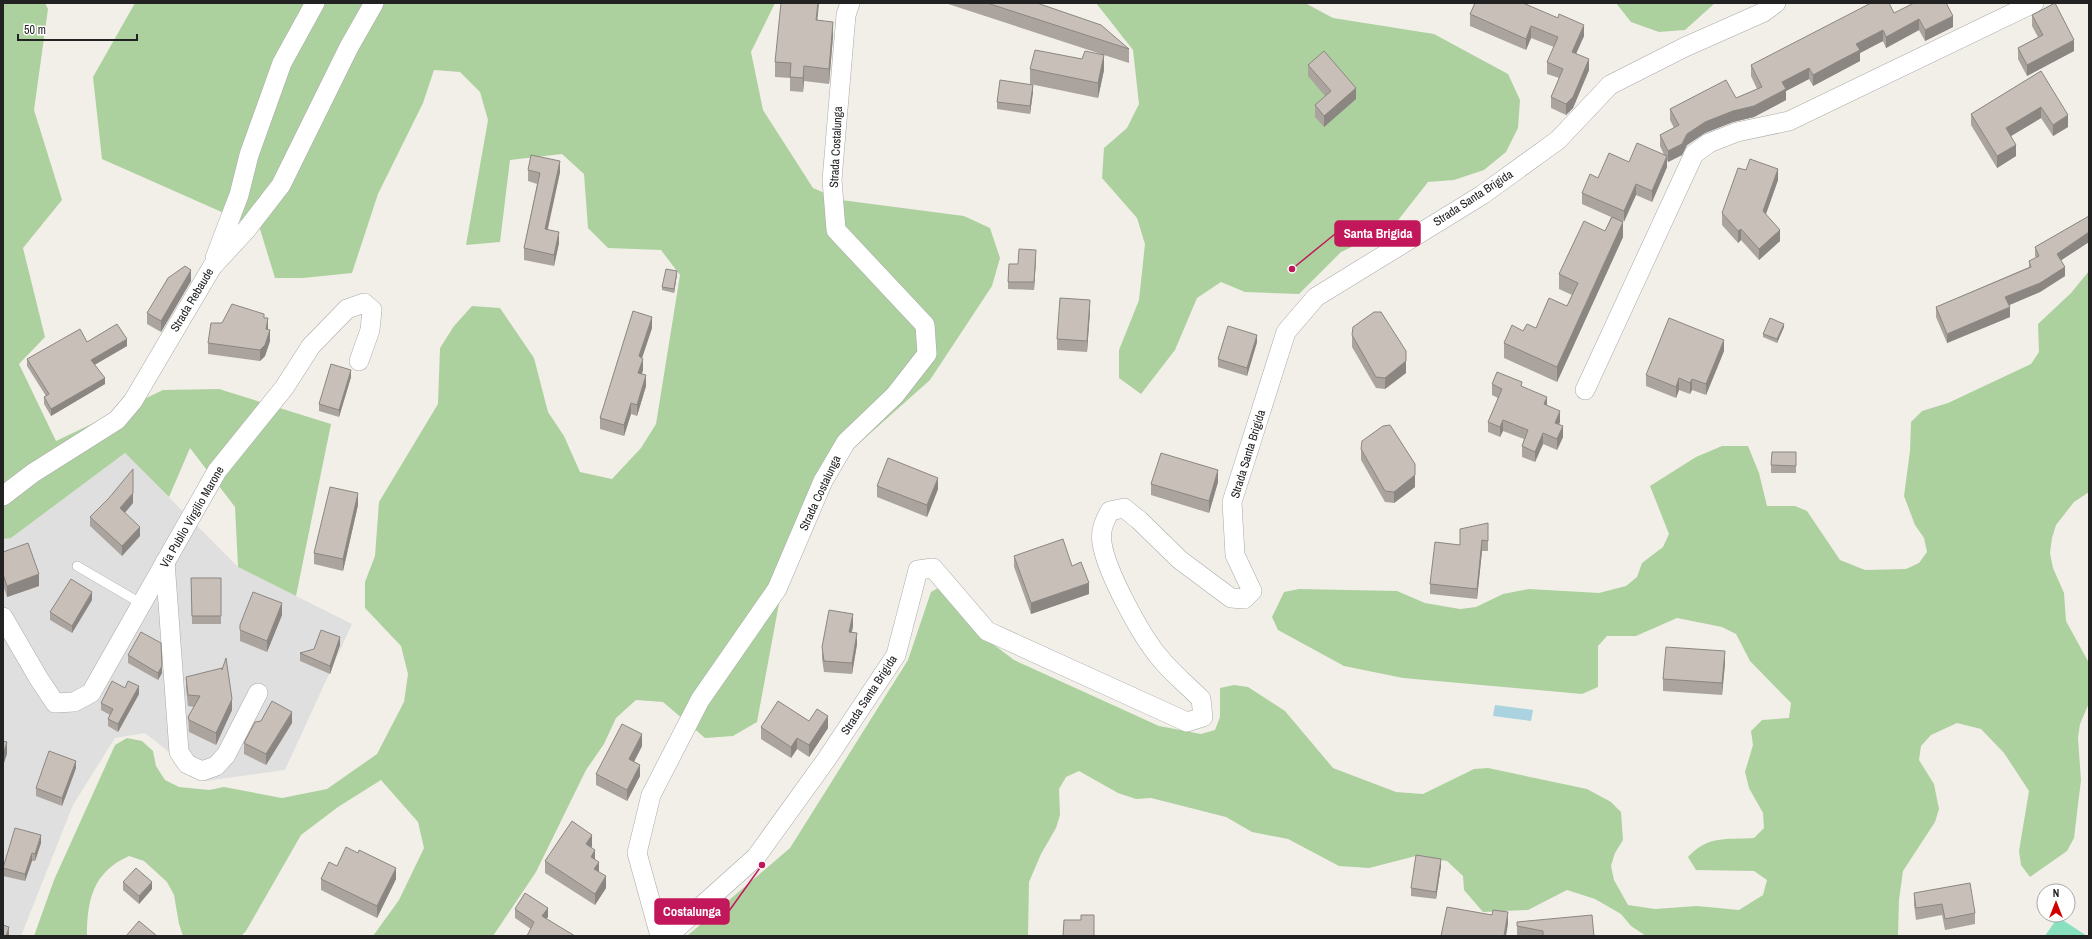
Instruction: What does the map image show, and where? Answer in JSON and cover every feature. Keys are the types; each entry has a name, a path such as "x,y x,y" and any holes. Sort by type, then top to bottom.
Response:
{"street":[{"path":"212,267 239,195 249,155 282,63 315,3"},
{"name":"Strada Rebaude","path":"3,496 32,473 117,420 133,401 212,267 248,229 281,185 349,47 374,3"},
{"name":"Strada Costalunga","path":"660,936 637,853 651,794 700,700 777,589 824,481 846,442 895,395 927,354 925,325 836,230 832,180 846,15 850,3"},
{"name":"Strada Santa Brigida","path":"668,936 756,857 826,760 896,655 918,570 933,568 986,631 1187,722 1203,717 1202,699 1159,658 1131,614 1113,575 1102,543 1102,525 1110,511 1124,508 1139,520 1180,560 1231,598 1244,600 1252,591 1235,555 1232,502 1286,332 1316,297 1482,195 1558,140 1610,85 1685,47 1764,12 1776,3"},
{"path":"1585,390 1694,154 1709,143 1737,132 1788,121 2034,3"},
{"name":"Via Publio Virgilio Marone","path":"3,617 38,679 55,703 74,702 91,693 217,471 284,388 311,346 347,309 364,303 372,310 370,330 359,361"},
{"path":"166,562 179,752 187,764 202,771 216,766 226,755 258,693"}],"lane":[{"path":"77,566 142,604"}],"shaded area":[{"path":"125,453 238,567 352,624 285,770 205,781 145,733 115,738 73,805 21,936 3,936 3,539 11,538"}],"green space":[{"path":"3,3 45,3 48,9 34,110 62,200 23,248 45,337 19,364 56,441 163,390 219,389 331,424 296,596 238,567 235,507 190,448 169,497 125,453 11,538 3,539"},
{"path":"135,3 775,3 751,52 763,110 813,188 841,200 964,216 990,228 1000,258 992,286 930,380 847,454 783,582 757,722 733,736 705,738 663,702 636,700 616,718 604,744 586,770 536,872 493,936 373,936 399,900 424,848 418,822 381,780 338,807 301,835 246,931 241,936 183,936 179,924 174,895 167,882 144,861 129,856 107,870 94,888 88,911 87,936 34,936 54,880 115,745 127,738 142,741 153,751 156,766 165,780 179,787 209,790 224,787 282,798 327,789 377,754 404,702 408,674 401,646 365,608 365,582 375,556 379,502 438,404 440,348 454,326 472,306 500,308 534,358 548,412 564,436 580,472 612,479 641,448 656,424 680,275 661,250 608,248 588,228 584,174 562,154 510,160 500,242 466,245 488,120 480,92 460,72 434,70 423,103 378,194 352,273 303,278 275,278 260,229 102,159 93,77"},
{"path":"1096,3 1305,3 1333,18 1434,34 1508,74 1520,100 1518,128 1506,152 1484,170 1454,180 1428,182 1392,228 1341,252 1299,294 1245,292 1221,282 1197,298 1175,350 1141,394 1119,378 1119,350 1139,300 1145,244 1137,218 1102,178 1104,148 1127,128 1139,104 1133,50"},
{"path":"1616,3 1715,3 1685,30 1659,32 1631,22"},
{"path":"2089,271 2089,492 2074,502 2056,525 2050,553 2053,568 2064,593 2066,621 2089,663 2089,703 2080,724 2078,738 2081,780 2074,838 2067,851 2030,877 2021,865 2019,851 2029,791 2004,753 1981,729 1957,723 1931,735 1921,746 1919,760 1934,784 1939,809 1935,822 1903,871 1899,900 1898,936 1646,936 1631,926 1621,914 1595,899 1567,890 1528,910 1483,912 1464,890 1463,876 1447,861 1416,856 1369,868 1339,866 1288,839 1252,832 1226,817 1151,798 1136,799 1118,793 1079,771 1066,777 1059,789 1060,815 1056,828 1041,854 1029,882 1028,936 687,936 790,848 908,660 931,592 940,587 966,616 972,628 1014,660 1159,726 1201,734 1215,730 1220,717 1220,688 1234,685 1248,687 1285,711 1333,768 1396,792 1423,794 1474,769 1488,768 1587,789 1611,802 1621,812 1623,840 1615,853 1611,866 1614,880 1628,905 1655,909 1697,906 1739,910 1763,895 1767,880 1754,871 1696,870 1688,857 1695,850 1710,842 1726,839 1754,838 1764,828 1763,813 1749,788 1745,772 1753,745 1751,731 1762,720 1789,718 1791,703 1750,661 1736,634 1722,627 1677,618 1636,636 1607,636 1598,646 1598,687 1582,694 1403,678 1344,666 1278,630 1272,617 1284,592 1299,589 1397,591 1425,603 1460,609 1476,607 1503,594 1529,589 1599,593 1626,586 1637,577 1642,563 1663,547 1669,534 1650,486 1696,457 1722,446 1748,446 1759,473 1767,506 1795,506 1807,511 1840,560 1865,570 1906,569 1919,563 1927,552 1924,538 1915,525 1904,496 1910,451 1911,422 1922,411 1948,403 2031,364 2039,352 2038,324 2071,293"},
{"path":"2054,923 2067,923 2087,936 2045,936"}],"water":[{"path":"1495,705 1533,710 1531,721 1493,716"}],"building":[{"path":"781,3 818,3 816,20 833,22 829,69 804,66 803,78 790,77 791,63 775,62"},
{"path":"987,3 1037,3 1101,25 1129,49"},
{"path":"1475,3 1523,3 1558,18 1559,14 1584,25 1572,52 1589,59 1573,97 1566,104 1551,97 1563,69 1547,62 1558,37 1531,26 1526,39 1470,14"},
{"path":"1871,3 1889,3 1894,13 1914,3 1946,3 1953,16 1925,30 1919,19 1886,37 1883,30 1856,44 1860,50 1813,75 1809,68 1782,82 1786,89 1754,106 1733,111 1705,122 1687,134 1682,144 1668,151 1660,135 1679,125 1670,109 1726,80 1736,98 1762,87 1751,65"},
{"path":"2055,3 2074,40 2027,65 2018,48 2043,35 2032,15"},
{"path":"1035,50 1082,59 1085,51 1104,55 1098,83 1030,69"},
{"path":"1324,51 1356,88 1324,116 1315,105 1331,91 1308,65"},
{"path":"2041,71 2068,115 2053,125 2041,107 2006,128 2016,145 1997,156 1971,114"},
{"path":"1000,80 1033,85 1030,106 997,102"},
{"path":"1637,143 1667,156 1652,191 1636,184 1624,211 1582,193 1590,174 1598,178 1609,153 1629,162"},
{"path":"531,155 560,161 545,229 559,232 554,255 524,248 540,173 528,170"},
{"path":"1750,159 1778,169 1763,211 1780,230 1759,249 1741,229 1738,231 1722,213 1738,168 1746,170"},
{"path":"2089,216 2089,232 2057,254 2065,267 2040,283 2005,297 2010,307 1947,334 1936,307 2031,267 2029,261 2039,256 2035,247"},
{"path":"1612,217 1623,222 1557,367 1504,343 1512,325 1523,331 1527,324 1536,328 1549,298 1567,306 1578,283 1559,274 1584,221 1605,231"},
{"path":"1019,249 1036,250 1034,282 1008,282 1009,264 1018,264"},
{"path":"185,266 191,270 161,321 147,313 168,278"},
{"path":"666,269 677,271 674,289 662,287"},
{"path":"1060,298 1090,300 1087,341 1057,339"},
{"path":"232,304 264,314 264,318 268,318 266,329 270,330 265,345 260,350 208,343 211,323 222,323"},
{"path":"633,311 652,317 639,356 643,359 638,373 646,375 637,405 631,403 624,425 600,418"},
{"path":"1374,312 1381,312 1406,351 1406,361 1385,378 1376,377 1352,335 1353,327"},
{"path":"1669,318 1724,340 1706,384 1692,379 1690,383 1679,378 1676,387 1646,375"},
{"path":"1770,318 1784,324 1777,339 1763,334"},
{"path":"117,324 127,339 91,360 105,378 51,409 44,397 49,394 27,359 80,329 87,342"},
{"path":"1228,326 1257,335 1247,368 1218,359"},
{"path":"331,364 351,370 339,410 319,404"},
{"path":"1497,372 1522,382 1521,386 1547,397 1544,404 1560,411 1555,423 1563,426 1557,439 1543,433 1535,452 1522,446 1528,430 1503,420 1500,427 1488,422 1502,389 1492,384"},
{"path":"1390,425 1415,464 1415,475 1394,492 1385,491 1361,449 1362,441 1383,426"},
{"path":"1772,452 1796,452 1796,466 1771,465"},
{"path":"1161,453 1218,470 1209,501 1151,484"},
{"path":"888,458 938,478 927,505 877,486"},
{"path":"133,469 133,493 120,508 140,527 122,546 90,517 109,498"},
{"path":"330,487 358,493 343,559 314,553"},
{"path":"1488,523 1488,541 1482,540 1477,589 1430,584 1435,542 1460,545 1460,529"},
{"path":"1063,539 1072,566 1081,562 1089,583 1031,603 1014,556"},
{"path":"28,543 39,574 7,586 3,574 3,552"},
{"path":"191,578 221,578 221,616 192,616"},
{"path":"71,579 92,592 72,626 50,612"},
{"path":"253,592 282,603 267,641 240,630 240,625"},
{"path":"829,610 853,614 849,632 857,633 852,663 824,661 822,647"},
{"path":"321,630 340,637 330,666 300,653 314,649"},
{"path":"141,632 161,643 162,666 158,673 128,655"},
{"path":"1666,647 1725,651 1722,683 1663,679"},
{"path":"226,658 232,699 216,733 189,720 188,717 200,696 188,695 186,677 222,668 222,670"},
{"path":"112,681 125,688 128,681 139,686 118,724 108,719 113,709 101,703"},
{"path":"272,701 292,712 266,754 244,743 255,722 261,721"},
{"path":"778,701 809,721 817,709 828,716 809,745 797,738 791,747 761,727"},
{"path":"622,724 642,734 629,759 640,765 627,790 596,774"},
{"path":"3,741 7,742 3,755"},
{"path":"49,751 76,761 62,798 36,788"},
{"path":"572,821 592,835 586,844 595,850 591,857 599,862 594,869 606,876 595,894 545,861"},
{"path":"15,828 41,835 35,854 32,853 25,874 3,868"},
{"path":"346,847 358,853 359,850 396,868 377,906 321,879 329,862 337,866"},
{"path":"1416,855 1441,859 1436,892 1411,888"},
{"path":"136,868 152,882 139,896 123,882"},
{"path":"1970,883 1975,913 1945,919 1942,904 1916,908 1914,893"},
{"path":"525,893 548,908 542,916 575,936 527,936 534,922 515,909"},
{"path":"1447,907 1492,915 1493,910 1508,912 1504,936 1441,936"},
{"path":"1081,915 1094,915 1094,936 1063,936 1064,920 1081,920"},
{"path":"1592,915 1594,936 1543,936 1543,931 1517,926 1517,922"},
{"path":"139,921 157,936 126,936"},
{"path":"3,925 9,927 6,936 3,936"}],"place":[{"name":"Santa Brigida","path":"1292,269"},
{"name":"Costalunga","path":"762,865"}]}
